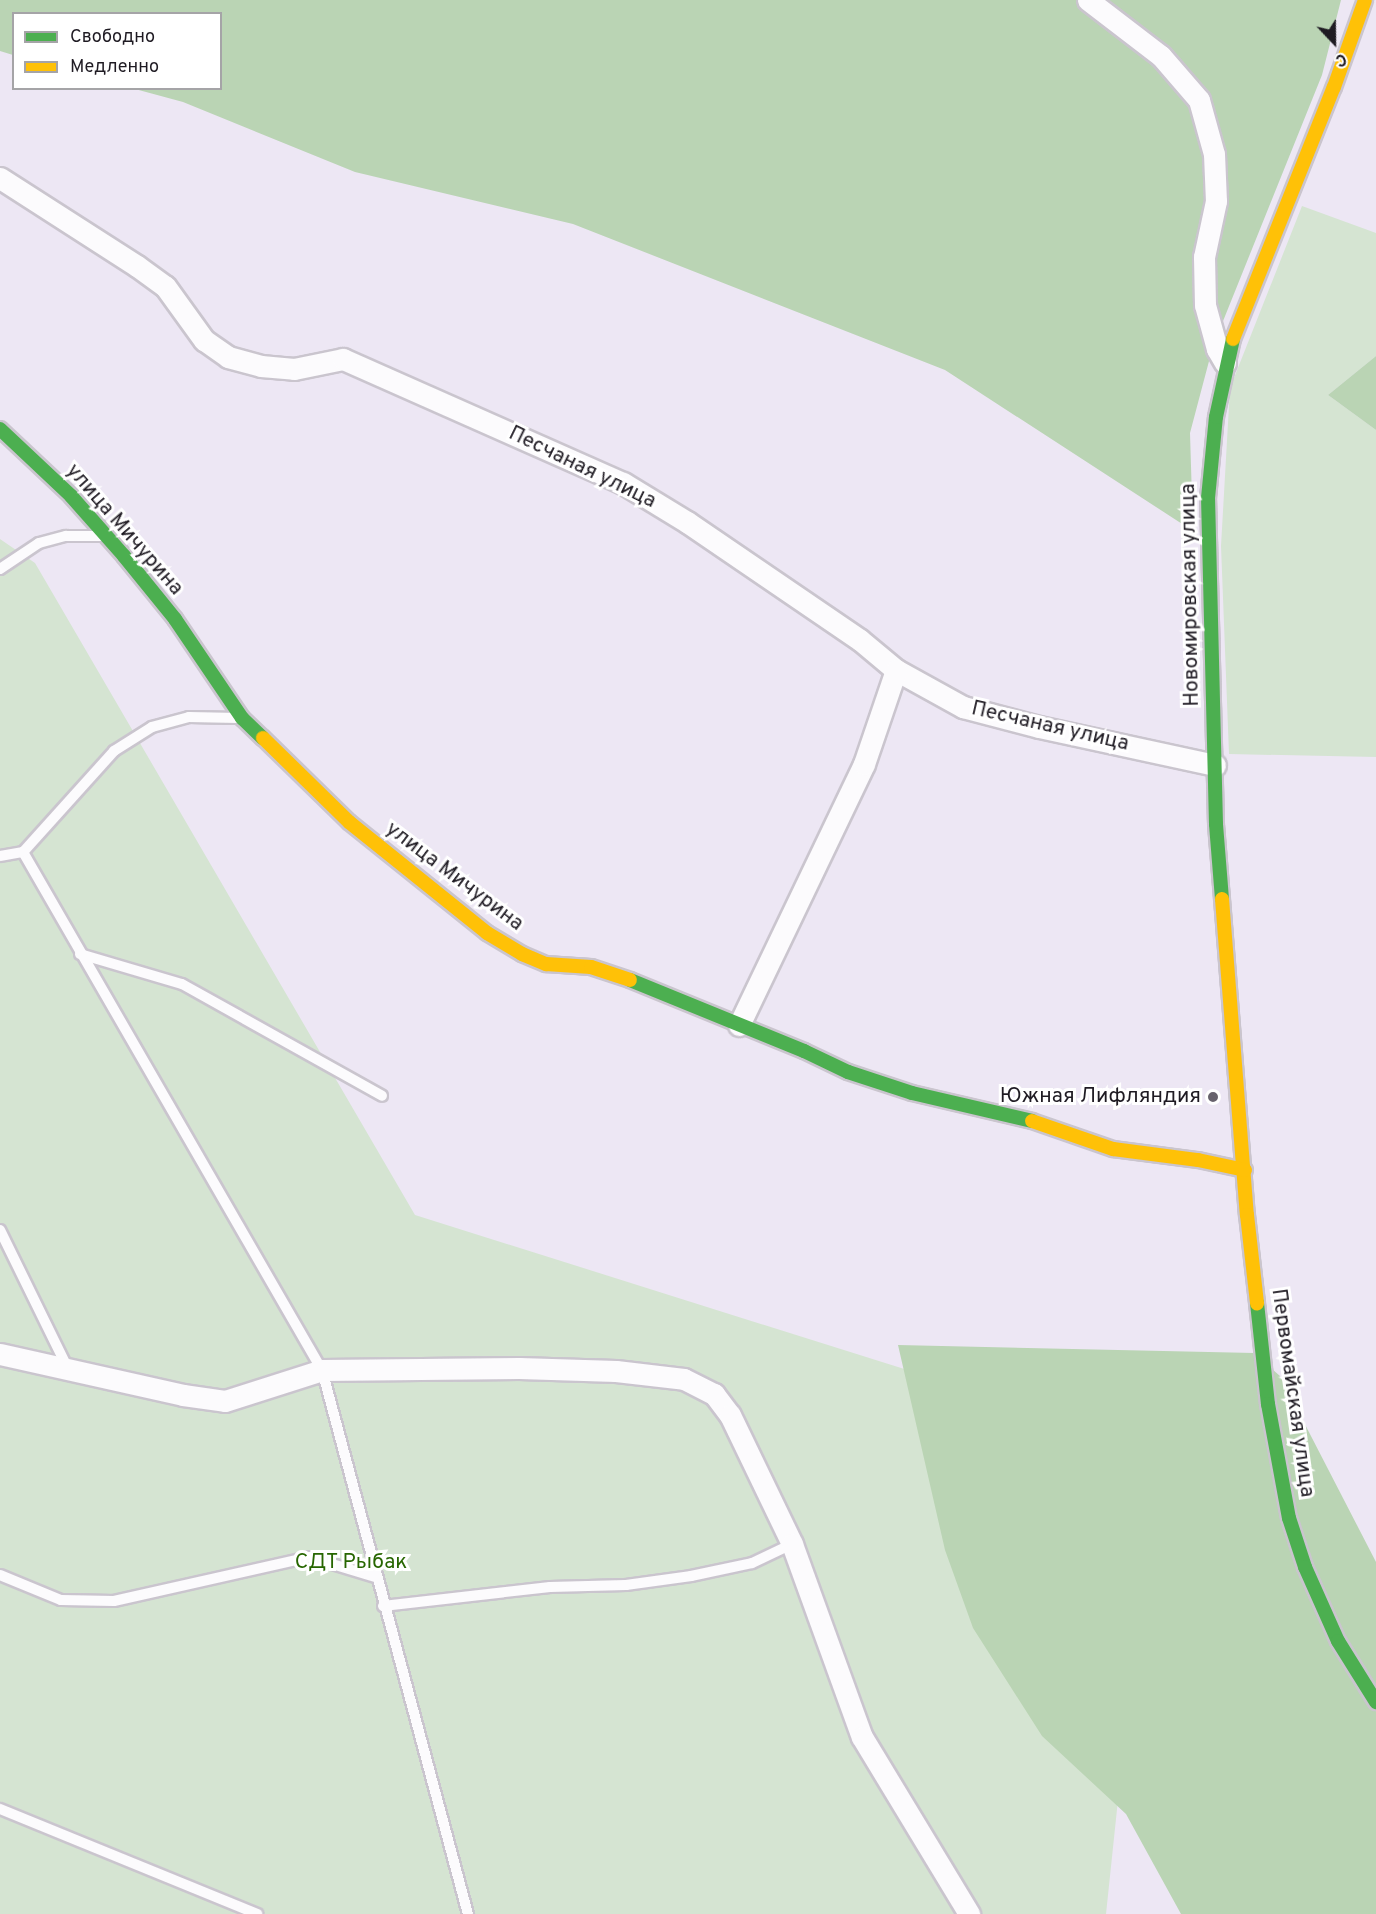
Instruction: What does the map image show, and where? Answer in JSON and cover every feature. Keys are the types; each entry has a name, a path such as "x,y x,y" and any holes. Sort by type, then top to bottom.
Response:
{"main road":[{"name":"Новомировская улица","path":"1247,1215 1216,825 1208,498 1216,417 1225,363 1234,335 1334,87 1365,0"},
{"name":"улица Мичурина","path":"0,429 71,496 106,536 175,619 242,718 349,822 487,933 546,964 591,967 600,970 682,999 848,1072 912,1093 1016,1115 1113,1149 1198,1160 1245,1170"},
{"name":"Первомайская улица","path":"1247,1215 1270,1414 1289,1518 1319,1602 1360,1680 1376,1702"}],"street":[{"path":"1088,0 1161,56 1199,100 1214,154 1216,201 1204,257 1204,305 1217,349 1225,363"},
{"name":"Песчаная улица","path":"0,178 165,286 204,340 228,357 261,366 294,369 343,359 623,483 687,522 860,640 896,670 963,707 1039,727 1215,765"},
{"path":"739,1026 864,765 896,670"},
{"path":"0,1354 225,1401 322,1370 605,1370 684,1379 714,1394 730,1415 792,1544 862,1737 969,1914"}],"lane":[{"path":"0,569 39,543 66,536 106,536"},
{"path":"0,856 23,852 114,751 152,727 189,717 242,718"},
{"path":"23,852 322,1370 375,1577 468,1914"},
{"path":"80,954 182,984 382,1096"},
{"path":"0,1230 69,1370"},
{"path":"383,1606 550,1587 626,1585 691,1576 752,1563 792,1544"},
{"path":"0,1575 61,1600 114,1601 309,1557 375,1577"},
{"path":"0,1809 257,1914"}],"green space":[{"path":"0,0 1341,0 1322,75 1213,346 1190,433 1193,531 945,370 573,224 355,172 183,102 139,90 222,90 222,12 12,12 12,55 0,51"},
{"path":"1302,206 1376,233 1376,356 1328,395 1376,430 1376,757 1229,754 1221,546 1230,388"},
{"path":"1376,356 1376,430 1328,395"},
{"name":"СДТ Рыбак","path":"0,539 35,563 415,1215 1155,1448 1106,1914 0,1914"},
{"path":"898,1345 1254,1353 1280,1376 1376,1562 1376,1914 1181,1914 1126,1814 1042,1736 973,1628 945,1550"}],"traffic: fast":[{"path":"1222,899 1216,824 1208,498 1216,417 1233,339"},
{"path":"0,429 71,496 124,556 175,619 242,718 263,738"},
{"path":"630,980 804,1051 848,1072 912,1093 1032,1121"},
{"path":"1257,1303 1268,1404 1289,1518 1305,1567 1338,1641 1376,1702"}],"traffic: slow":[{"path":"1233,339 1334,87 1365,0"},
{"path":"263,738 349,822 487,933 522,954 546,964 591,967 630,980"},
{"path":"1222,899 1247,1215 1257,1303"},
{"path":"1032,1121 1113,1149 1198,1160 1245,1170"}],"place":[{"name":"Южная Лифляндия","path":"1213,1097"}]}
